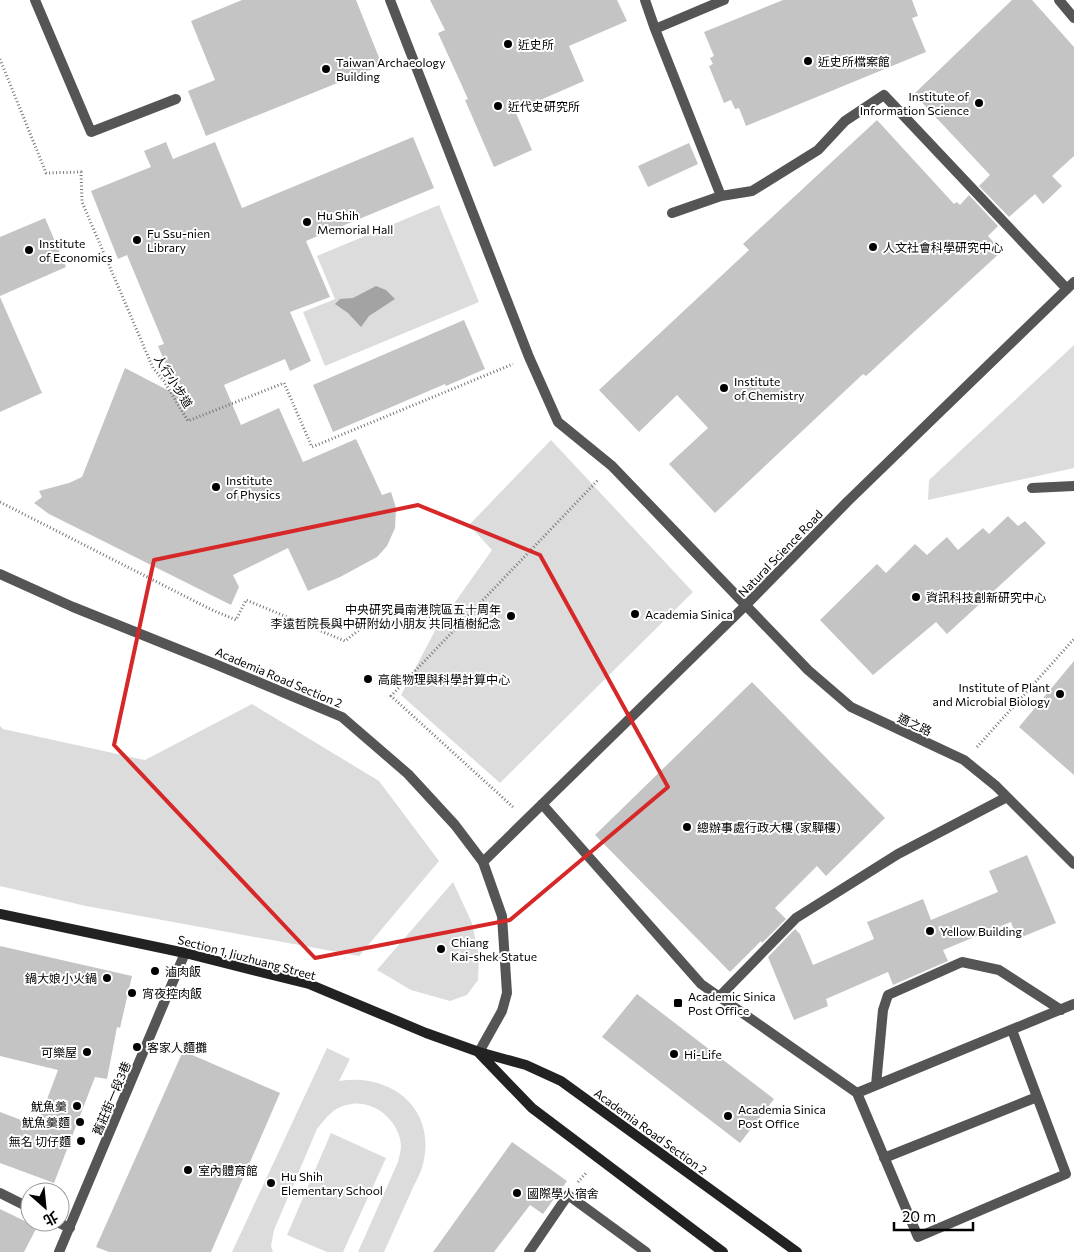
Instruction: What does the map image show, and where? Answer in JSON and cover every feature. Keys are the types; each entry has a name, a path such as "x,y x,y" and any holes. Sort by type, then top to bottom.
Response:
{"main road":[{"name":"Section 1, Jiuzhuang Street","path":"0,914 185,953 309,984 426,1033 479,1052"},
{"path":"479,1052 532,1108 723,1252"},
{"name":"Academia Road Section 2","path":"479,1052 526,1066 561,1081 797,1252"}],"street":[{"path":"35,0 91,132 176,99"},
{"name":"適之路","path":"390,0 529,358 558,422 612,466 808,670 852,708 964,760 1007,797 1074,864"},
{"path":"645,0 721,196"},
{"path":"655,29 724,0"},
{"path":"1059,0 1074,18"},
{"path":"672,213 721,196 752,191 818,150 845,121 884,95 1070,286"},
{"name":"Natural Science Road","path":"482,862 745,606 848,501 1070,286"},
{"path":"1032,488 1074,486"},
{"name":"Academia Road Section 2","path":"0,574 73,607 342,717 408,774 455,825 482,862 502,916 507,993 502,1011 479,1052"},
{"path":"719,997 796,918 898,854 1007,797"},
{"path":"542,804 701,984 857,1093 918,1237 1066,1174 1012,1030"},
{"name":"舊莊街一段3巷","path":"70,1228 185,953"},
{"path":"876,1085 883,1010 888,995 962,962 999,970 1061,1010"},
{"path":"857,1093 1074,1004"},
{"path":"884,1158 1037,1097"},
{"path":"0,1193 20,1203"},
{"path":"529,1252 568,1195 646,1252"},
{"name":"舊莊街一段3巷","path":"59,1252 68,1232"}],"path":[{"name":"人行小步道","path":"0,60 46,173 81,172 82,202 153,368 164,381 188,421 284,383 312,447 529,358"},
{"path":"527,819 391,696 612,466"},
{"path":"0,502 210,609 236,620 246,600 345,641 386,608 461,623"},
{"path":"964,760 1074,640"}],"highlighted area":[{"path":"418,505 540,555 668,787 510,920 315,958 114,745 154,560"}],"shaded area":[{"path":"439,205 479,302 325,366 303,312 335,299 317,256"},
{"path":"376,286 386,290 395,299 369,316 361,327 348,313 335,304 340,299 353,298"},
{"path":"1074,345 1074,468 928,500 929,480"},
{"path":"551,440 693,592 500,783 401,695 436,629 492,550 469,525"},
{"path":"252,704 379,781 439,861 359,956 86,906 0,886 0,726 3,729 145,760"},
{"path":"453,882 472,923 479,956 478,980 467,995 450,1001 411,990 377,970"},
{"path":"327,1048 350,1059 339,1081 358,1080 376,1082 392,1089 406,1098 416,1111 423,1127 426,1144 423,1164 384,1252 358,1252 398,1162 401,1148 399,1136 390,1119 383,1113 365,1104 356,1103 341,1106 330,1114 317,1129 274,1230 271,1246 273,1252 232,1252"},
{"path":"331,1133 386,1158 343,1252 327,1252 287,1235"}],"building":[{"name":"Taiwan Archaeology Building","path":"242,0 356,0 382,65 206,136 188,91 215,80 191,21"},
{"path":"430,0 617,0 627,21 569,46 584,81 515,111 532,150 494,167 465,100 468,99 438,33 445,30"},
{"name":"近史所檔案館","path":"783,0 912,0 918,16 912,18 926,52 746,126 739,108 735,109 731,100 724,103 709,66 713,64 710,58 714,56 704,32"},
{"name":"Institute of Information Science","path":"1012,0 1032,0 1074,47 1074,156 1052,176 1062,186 1043,204 1035,194 1009,217 979,186 990,175 914,94"},
{"path":"877,120 954,204 957,202 960,205 969,195 998,226 988,236 1002,251 866,376 863,374 715,513 669,464 708,428 677,395 639,432 599,390 749,250 743,244"},
{"path":"413,137 434,188 306,241 330,297 290,312 311,361 290,371 285,359 224,385 241,425 279,408 303,462 356,439 382,495 391,492 396,508 395,528 387,546 377,557 340,577 308,591 288,548 233,575 239,587 231,605 49,514 34,503 42,497 39,491 69,483 82,477 125,368 179,396 158,346 164,344 127,255 118,259 91,191 151,167 144,151 166,142 173,159 215,142 242,208"},
{"path":"689,143 698,164 648,187 638,166"},
{"name":"Institute of Economics","path":"45,218 66,267 0,296 0,237"},
{"path":"0,297 42,393 0,412"},
{"path":"464,320 485,369 333,432 313,385"},
{"name":"資訊科技創新研究中心","path":"1008,516 1018,526 1025,521 1046,543 947,634 936,622 873,675 820,620 877,564 886,573 915,544 927,555 947,537 958,550 983,528 989,534"},
{"name":"Institute of Plant and Microbial Biology","path":"1074,661 1074,775 1019,727"},
{"name":"總辦事處行政大樓 (家驊樓)","path":"752,682 885,818 826,876 817,866 775,908 786,919 730,972 595,835"},
{"name":"Yellow Building","path":"1027,855 1056,923 1017,939 1011,922 943,950 948,961 893,985 888,972 826,999 828,1006 794,1020 768,957 795,929 800,934 813,965 874,939 867,922 923,899 931,920 998,892 989,871"},
{"path":"0,946 132,976 120,1028 117,1027 107,1079 95,1077 54,1182 0,1163 0,1112 37,1126 58,1070 0,1056"},
{"path":"637,994 774,1099 740,1143 602,1037"},
{"name":"室內體育館","path":"183,1051 280,1093 211,1252 109,1252 96,1247"},
{"name":"國際學人宿舍","path":"512,1142 567,1181 543,1214 530,1205 494,1252 433,1252"},
{"path":"0,1209 20,1219 20,1232 34,1232 24,1252 0,1252"}],"place":[{"name":"近史所","path":"508,44"},
{"name":"近史所檔案館","path":"808,61"},
{"name":"Taiwan Archaeology Building","path":"326,69"},
{"name":"Institute of Information Science","path":"979,103"},
{"name":"近代史研究所","path":"498,106"},
{"name":"Hu Shih Memorial Hall","path":"307,222"},
{"name":"Fu Ssu-nien Library","path":"137,240"},
{"name":"人文社會科學研究中心","path":"873,247"},
{"name":"Institute of Economics","path":"29,250"},
{"name":"Institute of Chemistry","path":"724,388"},
{"name":"Institute of Physics","path":"216,487"},
{"name":"資訊科技創新研究中心","path":"916,597"},
{"name":"Academia Sinica","path":"635,614"},
{"name":"中央研究員南港院區五十周年 李遠哲院長與中研附幼小朋友 共同植樹紀念","path":"511,616"},
{"name":"高能物理與科學計算中心","path":"368,679"},
{"name":"Institute of Plant and Microbial Biology","path":"1060,694"},
{"name":"總辦事處行政大樓 (家驊樓)","path":"687,827"},
{"name":"Yellow Building","path":"930,931"},
{"name":"Chiang Kai-shek Statue","path":"441,949"},
{"name":"滷肉飯","path":"155,971"},
{"name":"鍋大娘小火鍋","path":"107,978"},
{"name":"宵夜控肉飯","path":"132,993"},
{"name":"Academic Sinica Post Office","path":"678,1003"},
{"name":"客家人麵攤","path":"137,1047"},
{"name":"可樂屋","path":"87,1052"},
{"name":"Hi-Life","path":"674,1054"},
{"name":"魷魚羹","path":"77,1106"},
{"name":"Academia Sinica Post Office","path":"728,1116"},
{"name":"魷魚羹麵","path":"80,1122"},
{"name":"無名 切仔麵","path":"81,1141"},
{"name":"室內體育館","path":"188,1170"},
{"name":"Hu Shih Elementary School","path":"271,1183"},
{"name":"國際學人宿舍","path":"517,1193"}]}
